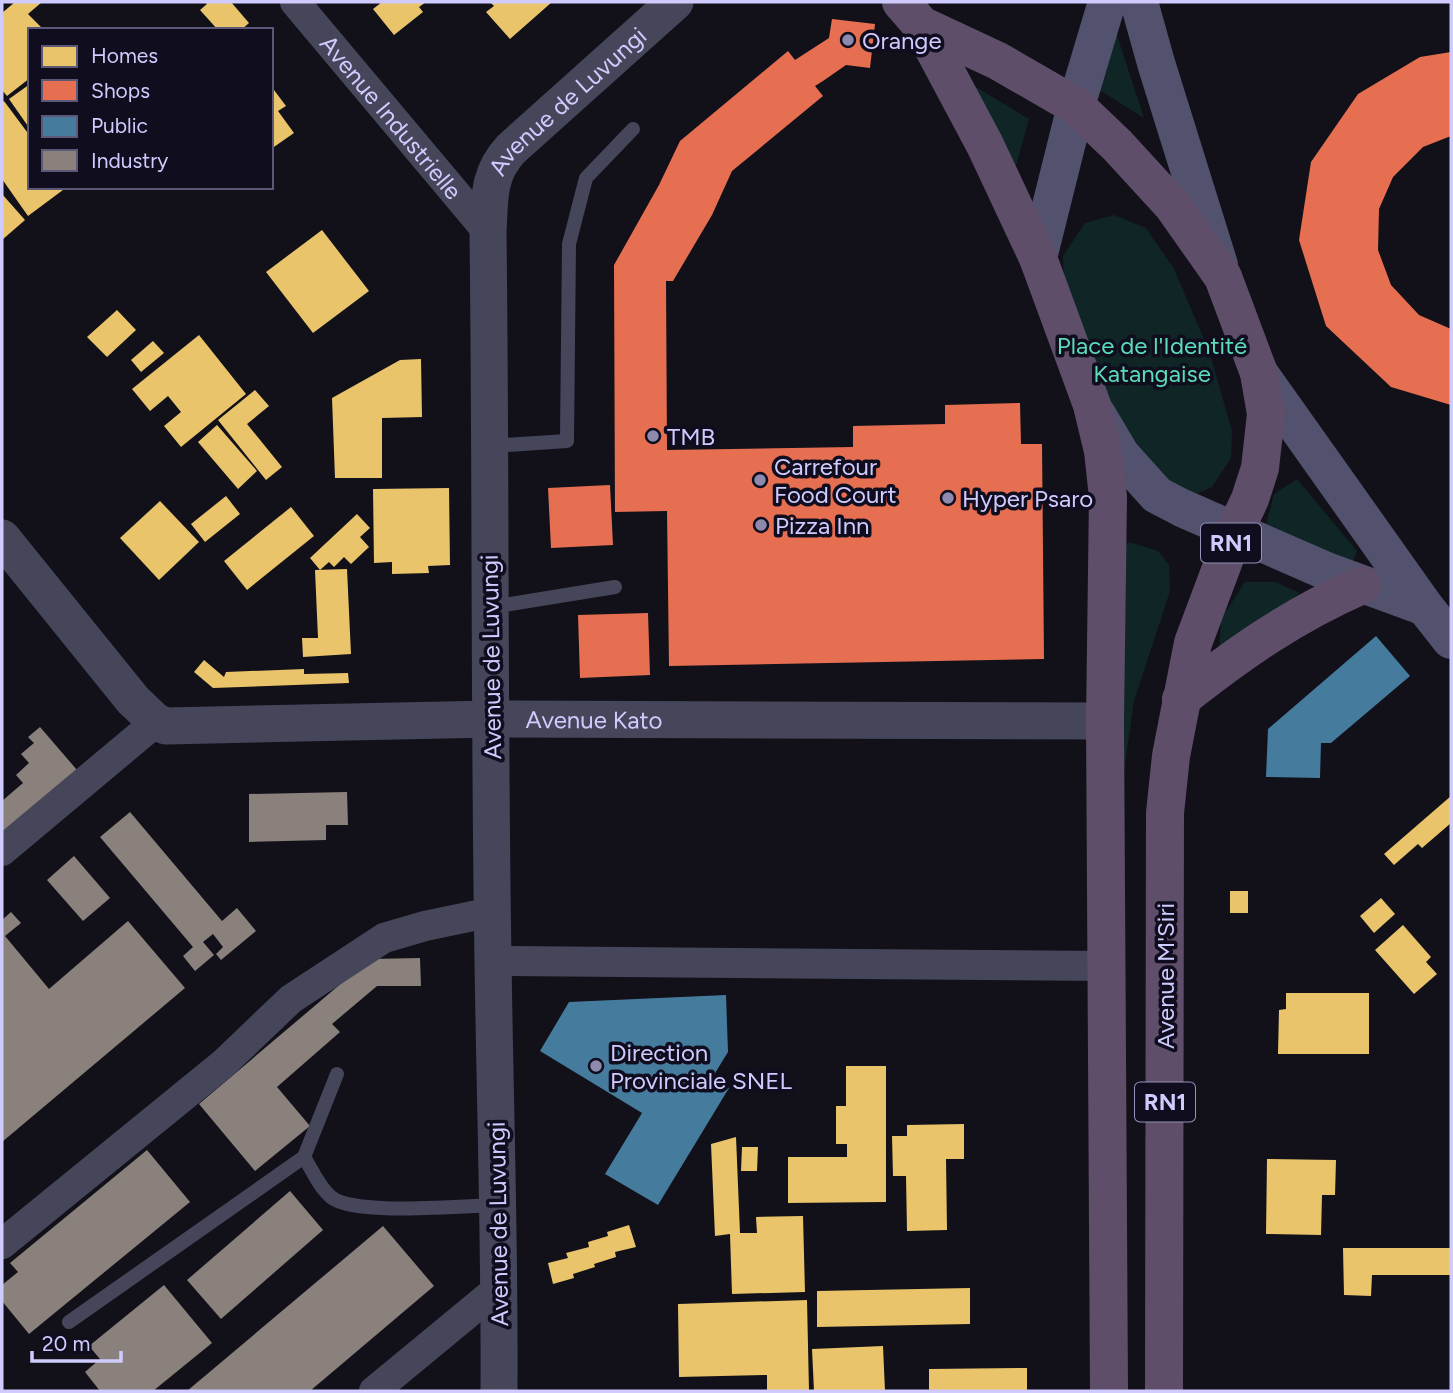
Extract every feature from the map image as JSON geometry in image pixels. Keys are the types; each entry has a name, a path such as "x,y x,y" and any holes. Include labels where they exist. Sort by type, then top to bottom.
{"highway":[{"name":"RN1","path":"911,14 1076,106 1149,178 1223,277 1259,373 1266,414 1265,442 1250,499 1194,643 1181,699"},
{"name":"RN1","path":"911,14 985,145 1038,258 1092,405 1103,451 1108,497 1105,721 1109,1391"},
{"path":"1181,699 1248,648 1327,600 1362,585"},
{"name":"Avenue M'Siri","path":"1164,1391 1165,813 1181,699"}],"main road":[{"path":"1038,258 1076,106 1107,2"},
{"path":"1139,2 1159,75 1223,277"},
{"path":"1259,373 1451,640"},
{"path":"1092,405 1121,455 1157,495 1362,585 1425,607"}],"street":[{"name":"Avenue Industrielle","path":"295,2 488,232"},
{"name":"Avenue de Luvungi","path":"499,1391 500,1287 489,607 491,446 488,232 491,191 493,176 500,162 675,2"},
{"path":"2,538 133,700 156,722 2,851"},
{"name":"Avenue Kato","path":"156,722 166,726 185,727 492,719 1105,721"},
{"path":"2,1244 223,1064 291,999 384,938 492,912"},
{"path":"493,961 1107,966"},
{"path":"374,1391 500,1287"}],"lane":[{"path":"491,446 568,441 569,244 586,178 633,129"},
{"path":"489,607 615,587"},
{"path":"69,1321 304,1157 337,1074"},
{"path":"304,1157 333,1199 358,1206 498,1205"}],"green space":[{"path":"1111,17 1144,118 1093,86"},
{"path":"961,78 1029,119 1014,173"},
{"name":"Place de l'Identité Katangaise","path":"1114,215 1146,228 1174,269 1209,351 1232,431 1231,458 1212,487 1196,494 1135,465 1064,292 1063,256 1085,223"},
{"path":"1297,479 1357,551 1352,564 1266,524 1274,494"},
{"path":"1129,542 1158,551 1169,565 1170,591 1134,701 1121,793 1119,551"},
{"path":"1245,582 1275,582 1300,593 1219,651 1221,619"}],"building: Homes":[{"path":"15,2 42,2 28,14 42,28 28,28 28,80 7,96 2,90 2,13"},
{"path":"205,2 231,2 249,23 243,28 216,28 200,10 207,4"},
{"path":"382,2 426,2 419,7 423,12 394,35 373,9"},
{"path":"490,2 552,2 510,39 486,12 494,6"},
{"path":"28,85 28,126 9,99"},
{"path":"273,89 286,106 278,111 294,133 273,148"},
{"path":"4,101 28,133 28,189 64,189 28,216 2,179"},
{"path":"2,194 25,220 2,240"},
{"path":"322,230 369,291 313,333 266,272"},
{"path":"117,310 136,330 107,357 87,337"},
{"path":"199,335 246,394 181,447 164,426 181,412 168,396 150,411 132,389"},
{"path":"153,341 164,353 141,372 131,360"},
{"path":"421,359 422,417 382,418 382,478 335,478 332,398 400,360"},
{"path":"255,390 269,406 247,424 282,467 266,480 218,420"},
{"path":"217,425 257,471 238,489 198,442"},
{"path":"449,488 450,565 428,566 429,573 392,574 392,562 374,563 373,489"},
{"path":"226,496 240,514 205,542 191,524"},
{"path":"160,501 199,542 159,580 120,538"},
{"path":"291,507 314,536 247,590 224,561"},
{"path":"357,514 370,528 360,537 369,547 351,564 344,557 334,567 329,562 320,570 310,558"},
{"path":"347,569 351,654 303,657 302,638 318,638 315,570"},
{"path":"204,660 224,677 226,672 304,669 304,674 348,673 349,683 213,688 194,672"},
{"path":"1451,796 1451,823 1422,848 1418,844 1394,865 1384,854"},
{"path":"1230,891 1248,891 1248,913 1230,913"},
{"path":"1381,898 1395,914 1374,933 1360,916"},
{"path":"1403,925 1431,957 1426,962 1437,974 1414,994 1375,950"},
{"path":"1286,993 1369,993 1369,1054 1278,1054 1279,1010 1286,1009"},
{"path":"846,1066 886,1066 886,1202 788,1203 788,1157 847,1157 847,1144 836,1144 836,1106 846,1106"},
{"path":"964,1124 964,1159 946,1159 947,1230 907,1231 906,1176 893,1176 892,1136 907,1136 907,1125"},
{"path":"736,1137 740,1233 757,1233 756,1217 803,1216 805,1292 732,1294 730,1234 715,1236 711,1144"},
{"path":"742,1147 758,1147 757,1171 741,1171"},
{"path":"1267,1159 1336,1160 1335,1195 1322,1195 1321,1235 1266,1234"},
{"path":"629,1225 636,1247 615,1252 616,1257 573,1274 574,1278 553,1284 548,1263 568,1258 566,1253 589,1247 588,1242 608,1236 607,1232"},
{"path":"1343,1248 1451,1248 1451,1275 1372,1275 1371,1296 1344,1295"},
{"path":"970,1288 970,1324 817,1327 817,1291"},
{"path":"807,1300 809,1391 767,1391 767,1375 679,1377 678,1304"},
{"path":"883,1346 885,1391 814,1391 812,1349"},
{"path":"1027,1368 1027,1391 929,1391 929,1369"}],"building: Shops":[{"path":"832,19 875,24 870,68 846,65 815,86 823,96 732,171 712,215 673,281 666,281 667,450 853,447 853,426 945,424 945,405 1020,403 1021,444 1042,444 1044,659 669,666 667,511 615,512 614,265 659,185 680,141 788,51 795,60 829,38"},
{"path":"1451,52 1451,136 1423,147 1393,177 1379,209 1378,250 1391,285 1419,315 1451,329 1451,405 1391,387 1326,326 1299,240 1311,162 1358,94 1420,57"},
{"path":"610,485 613,545 551,548 548,488"},
{"path":"648,613 650,675 580,678 578,615"}],"building: Public":[{"path":"1376,636 1410,676 1331,743 1321,743 1320,778 1266,777 1268,729"},
{"path":"726,995 728,1052 712,1078 729,1088 658,1205 605,1174 642,1113 540,1051 569,1002"}],"building: Industry":[{"path":"40,727 77,770 2,834 2,801 23,783 16,775 29,763 21,754 34,743 28,737"},
{"path":"347,792 348,825 326,825 326,840 249,842 249,794"},
{"path":"130,812 222,921 237,908 256,931 221,960 216,954 223,947 213,934 203,942 214,955 195,971 183,956 193,947 100,837"},
{"path":"74,856 110,898 83,921 47,880"},
{"path":"11,912 21,923 5,936 49,989 128,921 185,988 2,1142 2,920"},
{"path":"420,958 421,986 377,986 332,1024 340,1032 277,1087 310,1126 255,1171 199,1104 370,959"},
{"path":"147,1150 190,1202 29,1334 2,1301 2,1285 18,1272 10,1263"},
{"path":"290,1191 323,1230 221,1319 187,1280"},
{"path":"383,1226 434,1286 310,1391 187,1391"},
{"path":"164,1285 212,1343 153,1391 100,1391 85,1372 100,1359 89,1346"}],"place":[{"name":"Orange","path":"848,40"},
{"name":"TMB","path":"653,436"},
{"name":"Carrefour Food Court","path":"760,480"},
{"name":"Hyper Psaro","path":"948,498"},
{"name":"Pizza Inn","path":"761,525"},
{"name":"Direction Provinciale SNEL","path":"596,1066"}]}
